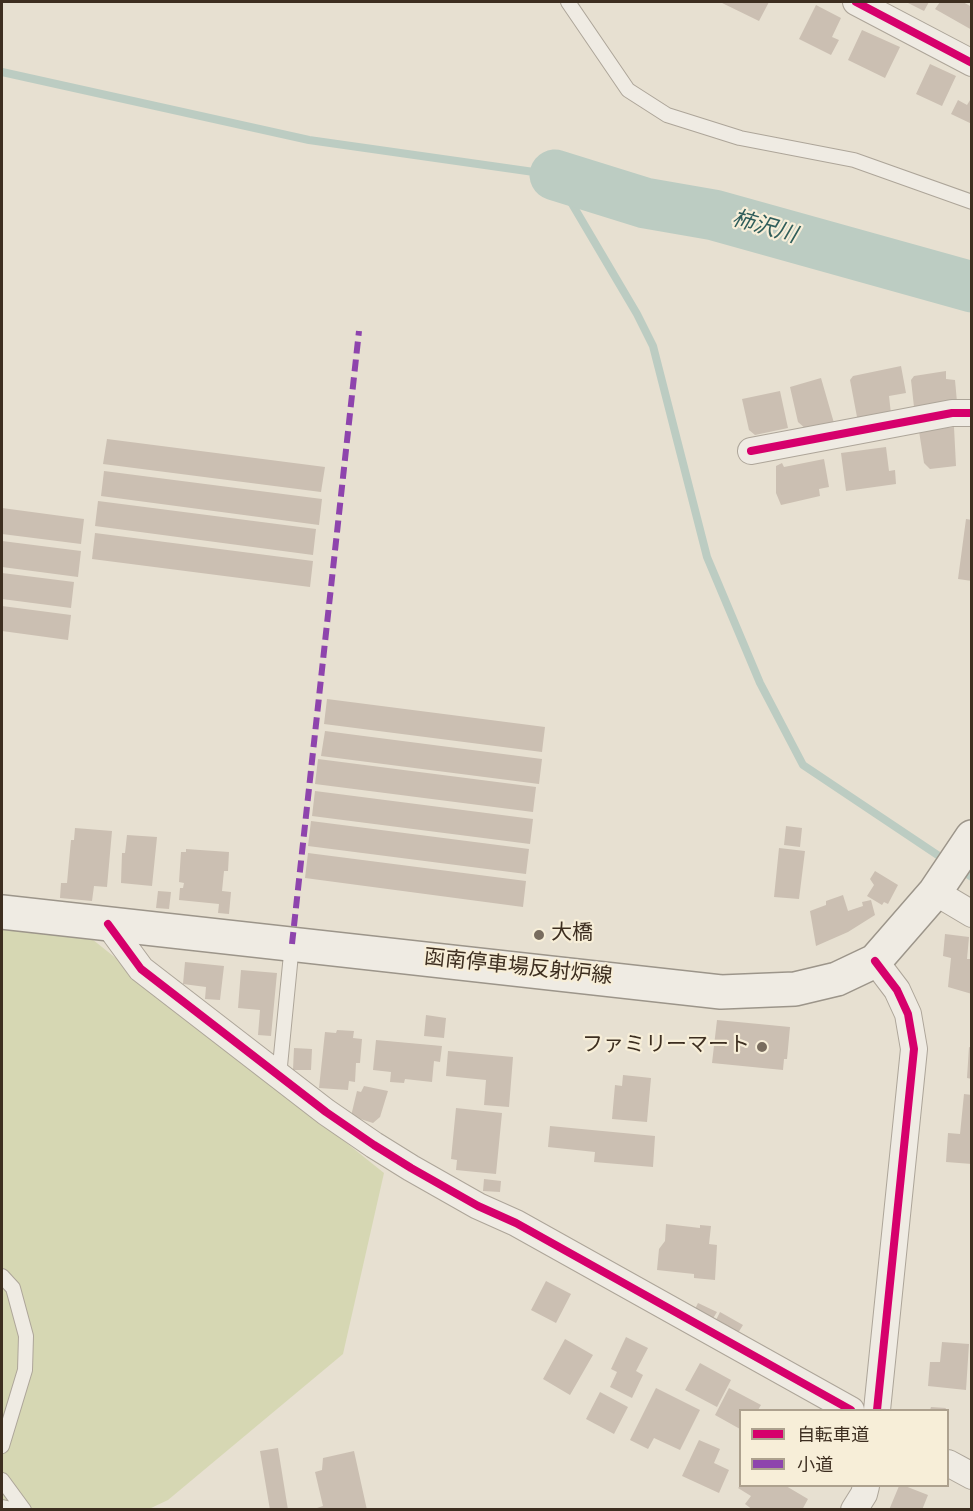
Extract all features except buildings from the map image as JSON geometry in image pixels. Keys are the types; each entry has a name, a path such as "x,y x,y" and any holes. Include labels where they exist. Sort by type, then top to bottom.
{"main road":[{"name":"函南停車場反射炉線","path":"2,912 721,992 795,989 837,979 875,961 942,882 972,837"}],"street":[{"path":"856,2 972,63"},
{"path":"751,451 952,413 972,412"},
{"path":"942,882 972,914"},
{"path":"108,924 141,969 354,1132 478,1206 516,1223 848,1409"},
{"path":"875,961 897,990 908,1014 914,1049 877,1409"},
{"path":"949,1464 972,1476"},
{"path":"854,1509 864,1494 866,1487"}],"lane":[{"path":"568,2 628,90 667,115 740,138 854,160 972,202"},
{"path":"279,1076 292,944"},
{"path":"2,1276 13,1288 26,1336 25,1370 2,1446"},
{"path":"2,1480 24,1509"},
{"path":"2,1507 17,1509"}],"green space":[{"path":"2,919 67,919 384,1173 343,1354 168,1500 149,1509 2,1510"}],"waterway":[{"path":"2,72 309,140 555,175 637,314 653,346 707,557 760,683 803,765 948,862"},
{"name":"柿沢川","path":"555,175 645,203 714,215 972,287"},
{"path":"959,869 972,877"}],"marked path":[{"path":"292,944 359,331"}],"cycle path":[{"path":"856,2 972,63"},
{"path":"751,451 952,413 972,413"},
{"path":"108,924 141,969 326,1112 374,1145 478,1206 516,1223 849,1409"},
{"path":"875,961 897,990 908,1014 914,1049 877,1409"}],"place":[{"name":"大橋","path":"539,935"},
{"name":"ファミリーマート","path":"762,1047"}]}
